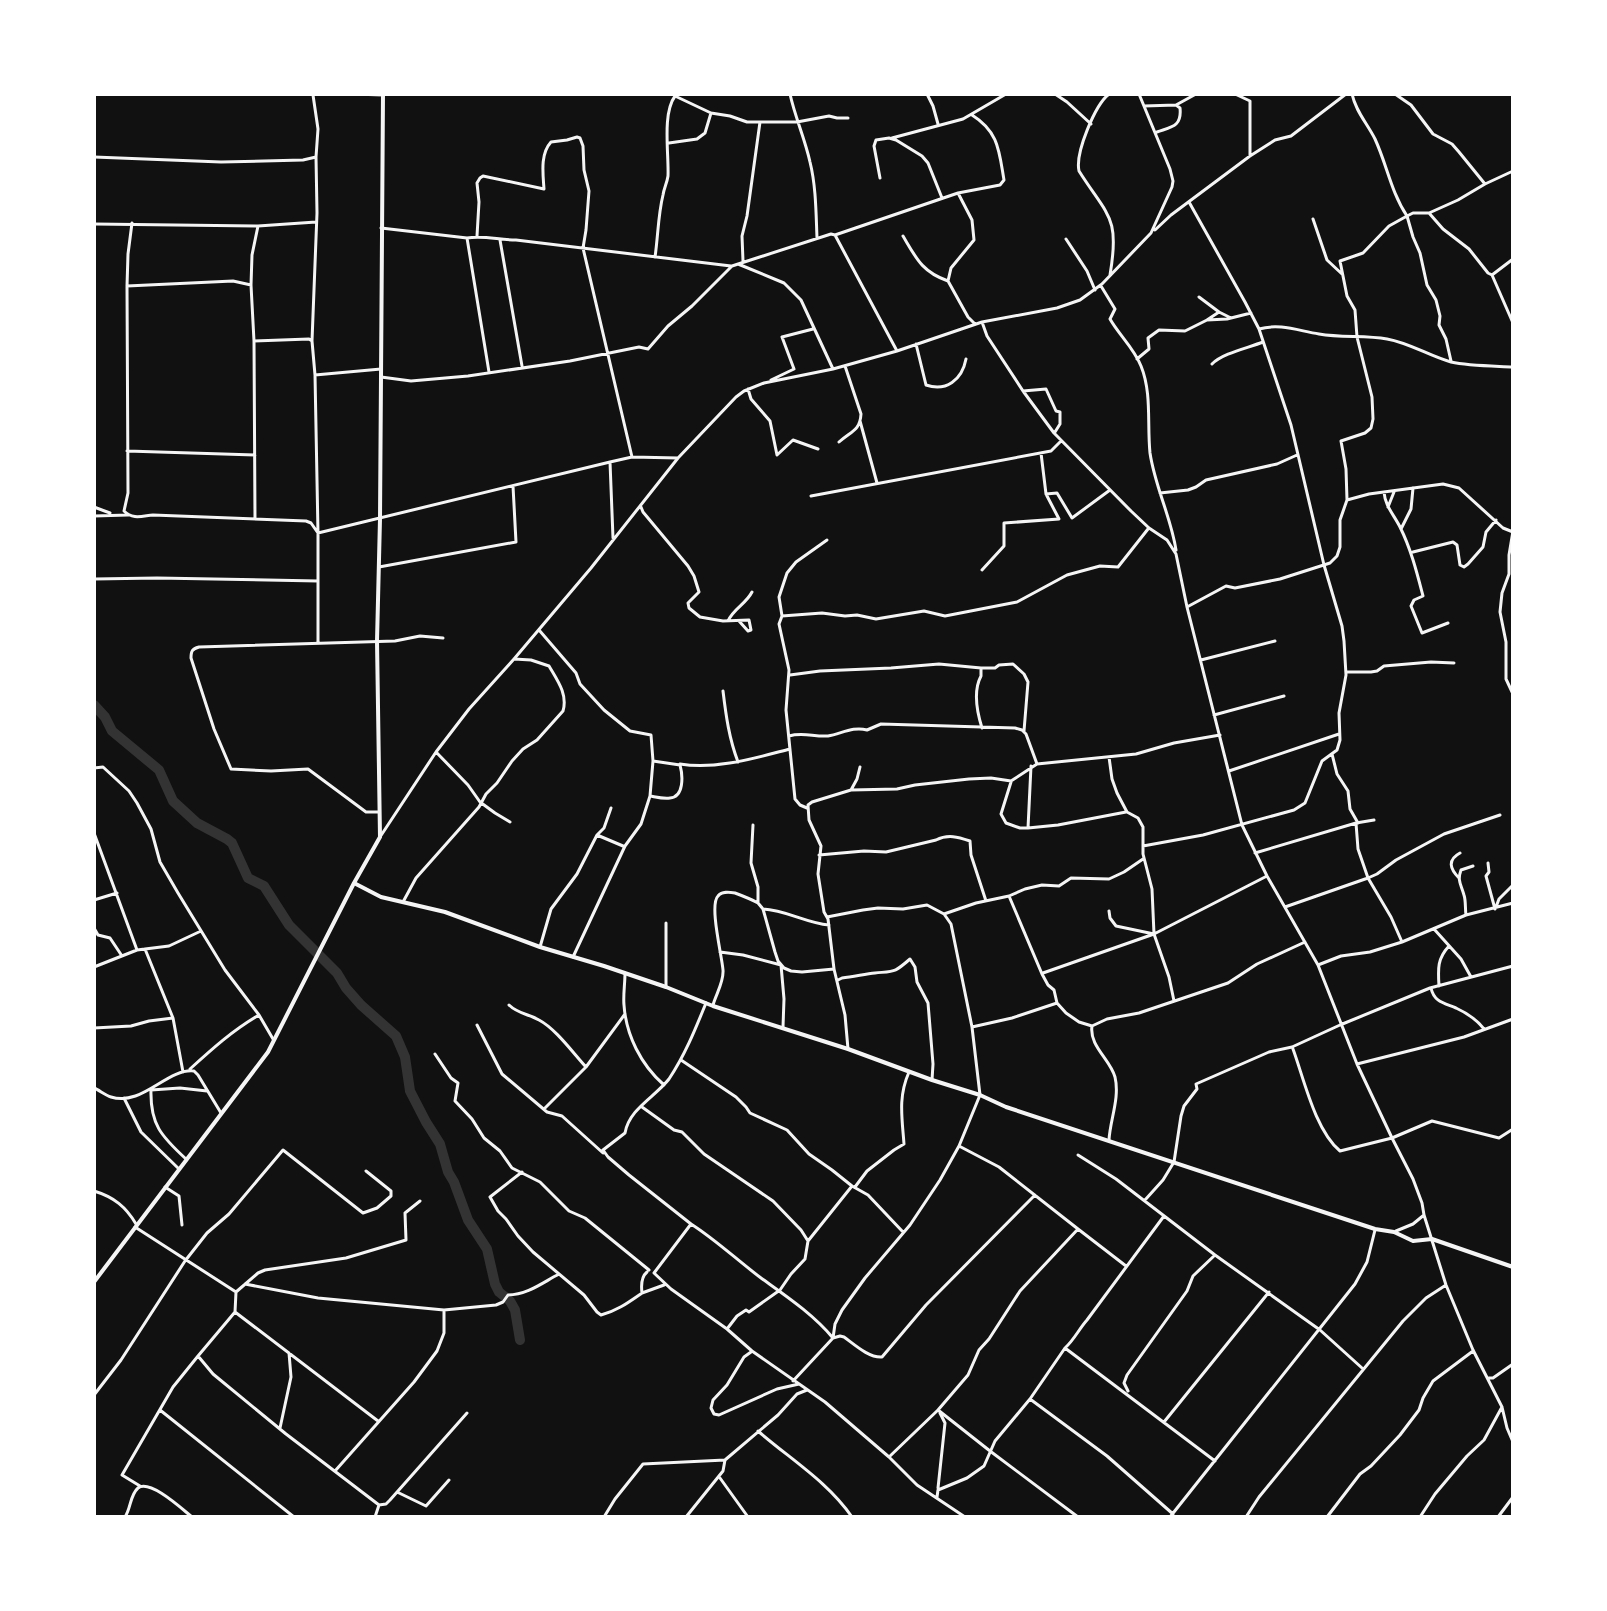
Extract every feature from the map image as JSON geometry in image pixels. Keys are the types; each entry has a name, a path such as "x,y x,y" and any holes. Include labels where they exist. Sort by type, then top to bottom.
{"street":[{"path":"275,94 328,94"},
{"path":"354,94 383,94 377,641 380,837"},
{"path":"790,94 810,162 817,238"},
{"path":"927,94 938,126"},
{"path":"880,178 874,146 876,140 953,123 1006,94"},
{"path":"1055,94 1091,124"},
{"path":"1109,94 1102,99 1077,162 1079,171 1110,218 1115,244 1110,275"},
{"path":"1139,94 1173,181 1151,233"},
{"path":"1144,106 1176,105 1196,94"},
{"path":"1235,94 1250,101 1250,156"},
{"path":"764,383 845,366 982,322 1065,305 1101,286 1151,233 1250,156 1275,140 1291,136 1346,94"},
{"path":"1352,94 1354,105 1374,137 1399,204 1407,216 1427,285 1436,300 1439,325 1451,361"},
{"path":"1395,94 1411,105 1433,134 1452,144 1485,184"},
{"path":"313,95 318,129 312,341 318,644"},
{"path":"655,257 667,181 667,128 675,96 711,113 747,122 797,122 829,116 848,118"},
{"path":"1155,133 1176,125 1180,119 1180,108 1176,105"},
{"path":"669,143 697,139 705,133 711,113"},
{"path":"381,377 411,381 489,373 639,347 648,349 732,266 958,193 1000,185 1004,180 1001,159 991,129 972,115"},
{"path":"740,263 760,122"},
{"path":"477,236 477,183 480,178 483,176 544,189 546,148 551,142 577,137 582,142 589,191 583,248 632,457"},
{"path":"889,138 922,156 928,163 942,198"},
{"path":"94,157 221,162 316,157"},
{"path":"1187,607 1226,586 1235,588 1262,584 1330,563 1337,556 1340,520 1347,500 1341,441 1365,433 1371,428 1373,419 1372,397 1357,337 1355,310 1347,296 1340,261 1363,253 1389,226 1407,216 1429,213 1513,171"},
{"path":"948,281 951,268 974,240 972,220 958,193"},
{"path":"1143,846 1242,825 1294,810 1305,803 1322,761 1337,750 1346,672 1342,626 1324,565 1291,425 1259,329 1189,202"},
{"path":"1429,213 1492,275 1513,323"},
{"path":"1313,219 1327,260 1342,274"},
{"path":"94,224 258,226 316,222"},
{"path":"128,515 124,511 128,493 127,286 132,223"},
{"path":"255,519 251,285 252,255 258,226"},
{"path":"381,228 516,240 732,266"},
{"path":"835,235 897,351"},
{"path":"903,236 919,263 932,275 948,281 975,324"},
{"path":"467,238 489,373"},
{"path":"1066,239 1087,271 1095,290"},
{"path":"500,240 523,368"},
{"path":"1492,275 1513,259"},
{"path":"740,263 784,283 801,300 833,369"},
{"path":"127,286 233,281 251,285"},
{"path":"1101,286 1115,309 1110,319 1137,359 1145,383 1150,452 1174,538 1187,607 1242,825 1318,965 1357,1064 1413,1179 1446,1285 1473,1350 1502,1407 1513,1442"},
{"path":"1199,297 1231,318"},
{"path":"1137,359 1149,349 1148,338 1159,330 1185,331 1219,312"},
{"path":"1207,320 1251,313"},
{"path":"982,322 987,336 1054,433 1149,528 1167,540 1176,554"},
{"path":"1259,329 1284,327 1317,334 1390,339 1451,361 1513,367"},
{"path":"94,1282 268,1052 354,883 436,752 641,507 678,458 723,409 748,389 794,369 782,337 814,329"},
{"path":"254,341 312,341"},
{"path":"1212,364 1216,359 1263,342"},
{"path":"916,344 929,387 943,388 955,381 964,369 966,359"},
{"path":"839,442 859,427 861,414 845,366"},
{"path":"315,375 381,369"},
{"path":"748,389 751,399 770,421 777,455 793,440 818,449"},
{"path":"1023,391 1046,389 1056,411 1060,412 1060,424 1054,433"},
{"path":"860,421 877,484"},
{"path":"811,496 1051,451 1061,441"},
{"path":"127,451 255,455"},
{"path":"982,570 1004,546 1004,523 1059,519 1046,494 1041,453"},
{"path":"1160,493 1188,490 1206,480 1277,464 1298,454"},
{"path":"318,533 632,457 678,458"},
{"path":"610,462 613,540"},
{"path":"1347,500 1443,484 1459,488 1503,528 1513,531 1509,555 1511,574 1502,593 1500,612 1506,642 1506,679 1513,694"},
{"path":"379,567 516,542 513,486"},
{"path":"1401,529 1411,509 1413,488"},
{"path":"1046,494 1057,493 1072,518 1110,490"},
{"path":"1388,507 1395,491"},
{"path":"1384,492 1385,501 1411,552 1423,596 1414,600 1411,606 1422,633 1448,623"},
{"path":"94,507 114,514"},
{"path":"641,507 694,576 699,592 688,603 689,608 700,617 739,621"},
{"path":"94,516 114,514 306,521 318,533"},
{"path":"1411,552 1453,542 1457,545 1460,565 1464,567 1483,547 1486,532 1496,520"},
{"path":"782,616 822,613 876,619 924,611 945,616 1017,602 1067,575 1100,566 1118,567 1149,528"},
{"path":"807,808 795,799 786,710 788,660 779,624 782,616 779,597 787,573 796,562 827,540"},
{"path":"94,579 318,581"},
{"path":"728,621 752,592"},
{"path":"538,630 604,710 630,731 651,735 653,761 650,796 641,824 625,846 573,957"},
{"path":"379,812 366,812 308,769 231,769 214,729 191,652 199,647 395,641 420,636 443,638"},
{"path":"1201,660 1275,641"},
{"path":"403,903 416,878 479,807 512,761 537,740 563,711 564,694 549,666 514,659"},
{"path":"1346,672 1371,672 1384,666 1431,662 1454,663"},
{"path":"788,675 939,664 981,668 1013,664 1028,682 1024,732 1034,765 1028,828"},
{"path":"981,668 977,695 982,728"},
{"path":"723,691 725,715 738,762"},
{"path":"1214,715 1284,696"},
{"path":"789,736 799,733 827,736 861,728 867,730 880,724 1015,728 1024,732"},
{"path":"1229,771 1341,733"},
{"path":"848,1049 845,1015 818,874 819,841 807,808 812,802 851,790 897,789 969,779 1011,781 1034,765 1136,754 1220,735"},
{"path":"653,761 691,766 738,762 790,749"},
{"path":"436,752 480,802 510,822"},
{"path":"1332,754 1337,774 1348,791 1350,809 1357,823 1358,849 1368,878 1402,942"},
{"path":"1109,756 1112,779 1127,812 1143,827 1144,858 1152,889 1154,934 1174,1001"},
{"path":"650,796 671,799 679,794 682,768 678,764"},
{"path":"94,768 103,767 129,791 151,829 160,862 225,970 273,1039"},
{"path":"851,790 860,767"},
{"path":"1011,781 1001,814 1006,823 1020,828 1058,825 1127,812"},
{"path":"540,947 551,909 577,874 597,835 604,828 611,808"},
{"path":"1285,907 1368,878 1444,834 1500,815"},
{"path":"1255,853 1374,820"},
{"path":"753,825 751,863 758,887 758,903"},
{"path":"94,833 137,950"},
{"path":"597,835 625,846"},
{"path":"819,855 886,852 944,836 970,841 971,855 986,901"},
{"path":"1460,853 1451,863 1451,869 1459,878 1466,915"},
{"path":"944,914 1025,889 1042,885 1059,886 1071,878 1109,879 1144,858"},
{"path":"1488,863 1486,876 1495,909"},
{"path":"1459,878 1461,870 1473,866"},
{"path":"1042,974 1154,934 1267,876"},
{"path":"354,883 375,896 445,912 713,1006 848,1049 1006,1107 1375,1229 1394,1232 1413,1241 1432,1239 1513,1267"},
{"path":"1495,909 1499,899 1513,885"},
{"path":"713,1006 723,973 715,903 720,894 730,892 750,898 763,909 781,965 785,1007 783,1027"},
{"path":"94,900 117,893"},
{"path":"1009,896 1042,974 1054,990 1057,1003 1079,1022 1092,1026 1228,983 1257,964 1305,942"},
{"path":"1318,965 1341,956 1364,954 1402,942 1466,915 1513,903"},
{"path":"827,917 878,908 903,909 927,905 944,914 951,924 972,1027 980,1095 959,1146 940,1180 910,1225 842,1310 833,1338"},
{"path":"763,909 829,925"},
{"path":"1109,911 1116,926 1154,934"},
{"path":"666,923 666,987"},
{"path":"94,928 98,935 110,938 122,956"},
{"path":"1434,929 1465,964 1471,977"},
{"path":"94,967 137,950 169,946 201,931"},
{"path":"1439,986 1438,963 1449,946"},
{"path":"145,949 173,1018 183,1072"},
{"path":"720,952 781,965 791,971 834,969"},
{"path":"837,981 845,977 893,972 910,959 928,1003 932,1080"},
{"path":"1145,1200 1174,1162 1181,1116 1197,1089 1196,1084 1431,988 1513,966"},
{"path":"625,973 624,1005 630,1037 648,1068 664,1085"},
{"path":"1431,988 1440,1002 1466,1013 1484,1029"},
{"path":"603,1153 625,1133 627,1125 664,1085 681,1060 706,1003"},
{"path":"972,1027 1057,1003"},
{"path":"509,1005 515,1011 548,1026 586,1067"},
{"path":"544,1109 586,1067 625,1014"},
{"path":"151,1090 189,1070 221,1041 259,1015"},
{"path":"94,1028 131,1026 173,1018"},
{"path":"1357,1064 1464,1037 1513,1019"},
{"path":"477,1025 502,1074 544,1109 562,1116 629,1175 780,1290 833,1338"},
{"path":"1092,1026 1091,1037 1115,1079 1115,1114 1109,1140"},
{"path":"1292,1047 1318,1118 1337,1150 1392,1138 1432,1121 1499,1138 1513,1129"},
{"path":"435,1054 458,1083 455,1101 512,1168 540,1182 569,1211 585,1218 752,1351 825,1402 917,1485 965,1517"},
{"path":"681,1060 736,1097 750,1113 787,1130 809,1154 868,1195 903,1232"},
{"path":"189,1070 198,1075 221,1113"},
{"path":"727,1329 737,1316 746,1310 749,1312 780,1290 805,1259 808,1241 853,1186 877,1162 904,1144 900,1100 909,1072"},
{"path":"94,1088 110,1097 124,1098 151,1090 180,1088 207,1091"},
{"path":"151,1090 150,1108 158,1130 186,1159"},
{"path":"124,1098 141,1132 179,1169"},
{"path":"642,1107 674,1130 682,1132 704,1154 773,1201 808,1241"},
{"path":"959,1146 999,1167 1126,1266"},
{"path":"94,1395 121,1360 185,1261 283,1150 363,1213 377,1208 391,1196 391,1191 366,1171"},
{"path":"1078,1155 1116,1179 1320,1330 1362,1368"},
{"path":"522,1172 490,1197 518,1236 584,1295 597,1312 601,1315 619,1309 642,1293 665,1284"},
{"path":"165,1187 179,1196 182,1225"},
{"path":"94,1191 114,1198 128,1209 136,1226 236,1292"},
{"path":"793,1381 833,1338 840,1336 871,1355 882,1357 926,1305 1035,1195"},
{"path":"192,1517 163,1494 140,1486 122,1475 173,1387 235,1312 236,1292 265,1270 346,1258 406,1240 405,1213 420,1201"},
{"path":"1394,1232 1413,1224 1424,1215"},
{"path":"938,1490 967,1478 984,1466 995,1441 1030,1399 1164,1216"},
{"path":"654,1273 691,1224"},
{"path":"889,1457 938,1410 968,1375 979,1350 1020,1291 1078,1229"},
{"path":"1030,1399 1107,1456 1171,1515 1320,1330 1364,1270 1375,1229"},
{"path":"1130,1395 1124,1383 1127,1375 1187,1291 1193,1276 1215,1255"},
{"path":"94,1267 103,1271"},
{"path":"642,1293 644,1275 649,1270"},
{"path":"245,1284 318,1298 444,1310 488,1307 503,1302 508,1295 519,1295 559,1274"},
{"path":"1246,1517 1362,1368 1426,1298 1446,1285"},
{"path":"1164,1422 1269,1292"},
{"path":"335,1471 414,1382 437,1351 444,1333 444,1310"},
{"path":"235,1312 378,1421"},
{"path":"1065,1348 1215,1461"},
{"path":"1327,1517 1360,1474 1400,1435 1419,1410 1433,1381 1473,1350"},
{"path":"752,1351 744,1357 727,1385 713,1400 711,1408 714,1414 719,1415 777,1389 799,1384"},
{"path":"279,1429 291,1377 289,1353"},
{"path":"198,1356 213,1374 279,1429 379,1505 386,1504 467,1413"},
{"path":"1487,1377 1493,1378 1513,1364"},
{"path":"686,1517 719,1477 725,1460 778,1415 797,1394 807,1390"},
{"path":"1420,1517 1435,1494 1484,1440 1502,1407"},
{"path":"160,1410 294,1517"},
{"path":"938,1410 1078,1517"},
{"path":"937,1497 945,1423 938,1410"},
{"path":"758,1431 824,1484 852,1517"},
{"path":"604,1517 643,1464 725,1460"},
{"path":"719,1477 748,1517"},
{"path":"397,1492 426,1506 449,1480"},
{"path":"125,1517 132,1497 140,1486"},
{"path":"1498,1517 1513,1497"},
{"path":"375,1517 379,1505"}],"waterway":[{"path":"94,705 112,731 159,770 173,801 197,823 232,843 248,878 264,886 289,925 337,973 361,1005 396,1036 405,1057 410,1091 440,1144 468,1220 487,1249 495,1284 515,1310 520,1340"}]}
